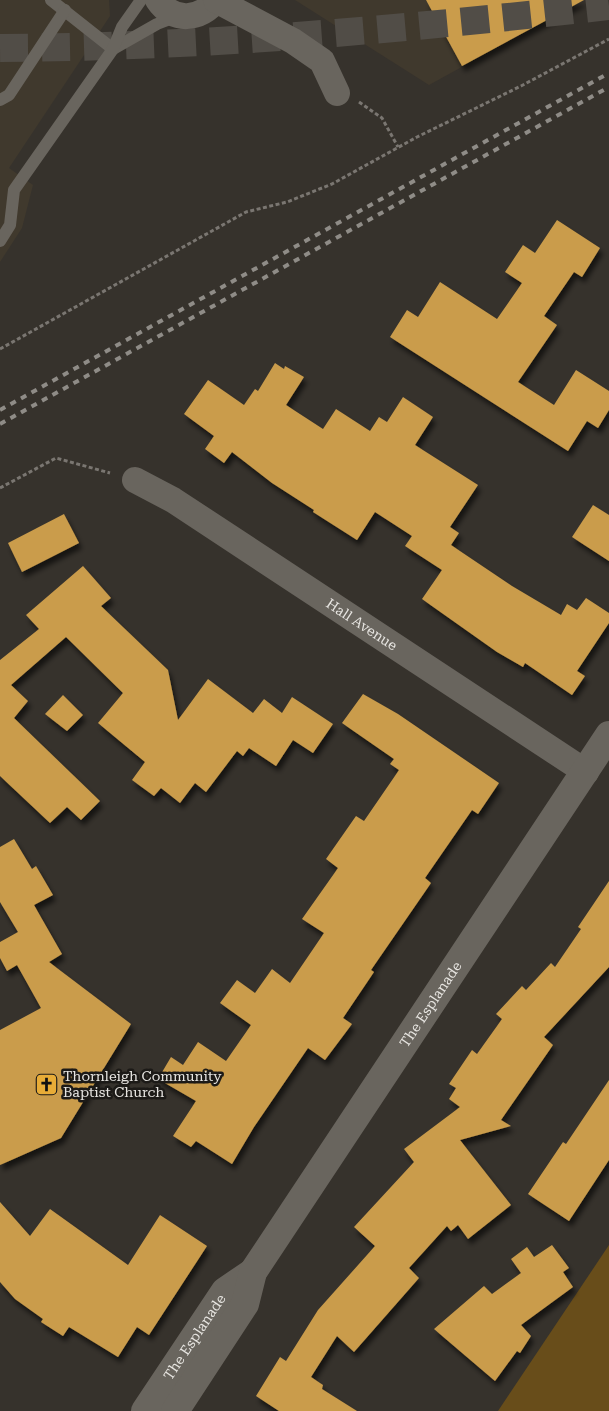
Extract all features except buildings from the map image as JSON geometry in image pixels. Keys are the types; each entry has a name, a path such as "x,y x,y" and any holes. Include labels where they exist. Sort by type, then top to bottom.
{"main road":[{"name":"The Esplanade","path":"175,1411 245,1304 253,1272 607,741"},
{"name":"The Esplanade","path":"144,1411 225,1291 253,1272"}],"street":[{"path":"158,0 169,12 179,16 200,14 210,8 216,0 293,41 322,61 338,93"},
{"name":"Hall Avenue","path":"135,480 182,506 586,772"}],"lane":[{"path":"52,0 113,49"},
{"path":"0,241 10,225 14,190 113,49 122,27 141,0"},
{"path":"0,100 9,95 65,10"},
{"path":"113,49 157,24 179,16"}],"path":[{"path":"0,349 246,212 287,202 332,184 398,147 609,39"},
{"path":"338,93 363,103 382,118 398,147"},
{"path":"0,488 56,458 135,480"}],"shaded area":[{"path":"0,0 109,0 110,16 9,168 33,185 22,228 0,262"},
{"path":"295,0 584,0 429,85"},
{"path":"609,1245 609,1411 498,1411"}],"tunnel":[{"path":"0,48 153,44 305,35 609,6"}],"railway":[{"path":"0,410 609,73"},
{"path":"0,424 609,87"}],"place":[{"name":"Thornleigh Community Baptist Church","path":"47,1084"}]}
